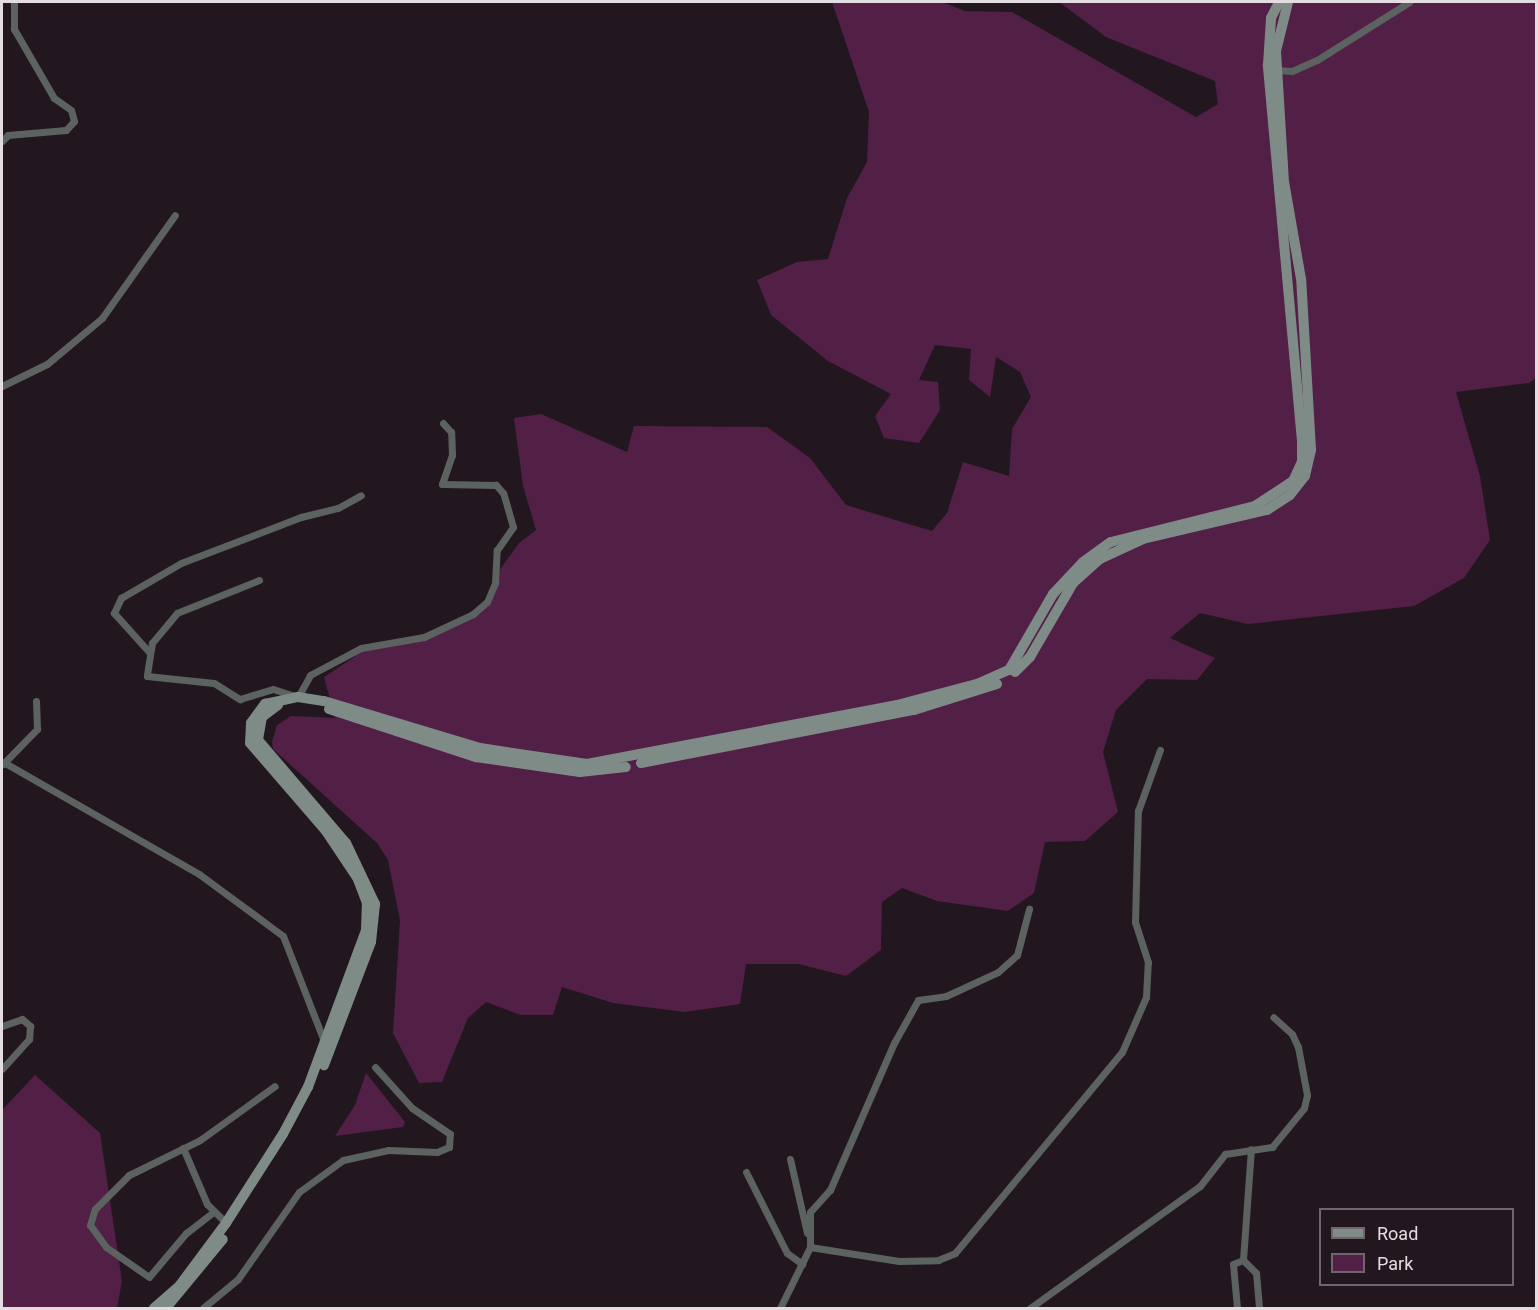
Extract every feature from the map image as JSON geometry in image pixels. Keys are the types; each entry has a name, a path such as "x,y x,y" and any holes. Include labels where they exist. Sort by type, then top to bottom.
{"main road":[{"path":"154,1308 180,1285 226,1223 283,1134 325,1044 363,942 367,903 358,879 326,831 250,742 251,723 259,709 277,699 298,697 351,706 480,748 587,764 897,705 977,684 1009,670 1053,594 1083,562 1111,542 1255,506 1280,494 1298,472 1302,441 1292,291 1273,155 1269,41 1279,2"},
{"path":"166,1308 243,1212 292,1132 331,1050 374,928 372,891 351,851 258,740 258,725 268,711 310,705 476,757 595,772 914,710 1009,677 1030,657 1072,583 1100,559 1143,538 1267,510 1290,495 1305,476 1311,450 1301,279 1284,182 1277,70 1277,34 1288,2"}],"street":[{"path":"2,141 8,135 66,130 74,121 72,110 54,98 14,29 14,2"},
{"path":"1277,70 1292,71 1317,60 1409,2"},
{"path":"2,386 47,364 102,318 175,215"},
{"path":"259,580 177,613 159,632 150,653 147,676 214,683 240,699 273,689 298,697 310,675 361,648 424,637 453,626 487,602 495,583 497,550 513,527 503,493 496,485 442,484 452,455 451,432 443,423"},
{"path":"150,653 114,613 121,598 181,563 301,517 338,508 361,495"},
{"path":"36,701 37,729 3,764 199,874 283,936 325,1044"},
{"path":"810,1247 899,1261 938,1260 955,1253 1122,1052 1146,997 1148,962 1135,922 1138,811 1160,750"},
{"path":"780,1308 810,1247 810,1212 830,1190 894,1043 918,1000 945,996 998,972 1017,955 1029,909"},
{"path":"1030,1308 1200,1186 1225,1154 1272,1147 1304,1108 1307,1095 1298,1047 1292,1034 1273,1017"},
{"path":"2,1026 22,1019 30,1026 29,1039 2,1069"},
{"path":"203,1308 238,1279 299,1192 343,1160 388,1150 437,1152 449,1147 450,1134 412,1108 375,1067"},
{"path":"212,1213 186,1233 149,1277 106,1247 90,1225 95,1209 129,1174 183,1148 275,1086"},
{"path":"183,1148 212,1213 226,1223"},
{"path":"1251,1149 1243,1260 1256,1273 1259,1308"},
{"path":"790,1159 810,1247"},
{"path":"747,1172 787,1253 802,1264"},
{"path":"1237,1308 1233,1264 1243,1260"}],"green space":[{"path":"832,2 942,2 965,11 1012,12 1196,117 1218,104 1215,81 1106,37 1059,2 1536,2 1536,378 1529,383 1456,392 1480,476 1490,540 1464,578 1414,606 1248,624 1200,613 1170,638 1215,658 1197,680 1147,679 1116,710 1103,752 1118,812 1085,841 1045,842 1034,893 1008,911 937,901 902,888 882,902 881,950 846,976 799,964 746,964 740,1004 685,1012 613,1003 562,987 553,1015 521,1015 486,1002 468,1018 442,1082 419,1083 393,1033 400,920 388,860 377,843 273,749 272,742 277,725 291,716 335,718 324,677 362,652 431,638 485,608 501,568 519,543 536,530 523,486 514,418 541,414 627,452 634,426 767,427 810,458 846,505 932,531 947,513 963,462 1009,476 1012,429 1031,397 1020,372 996,357 990,397 969,380 971,349 935,345 919,380 938,382 940,410 919,443 884,438 875,416 891,394 828,361 771,315 757,280 797,262 828,259 847,198 867,162 869,112"},
{"path":"366,1073 405,1122 403,1127 335,1136 355,1105"},
{"path":"35,1075 100,1133 122,1281 117,1308 2,1308 2,1110"}]}
